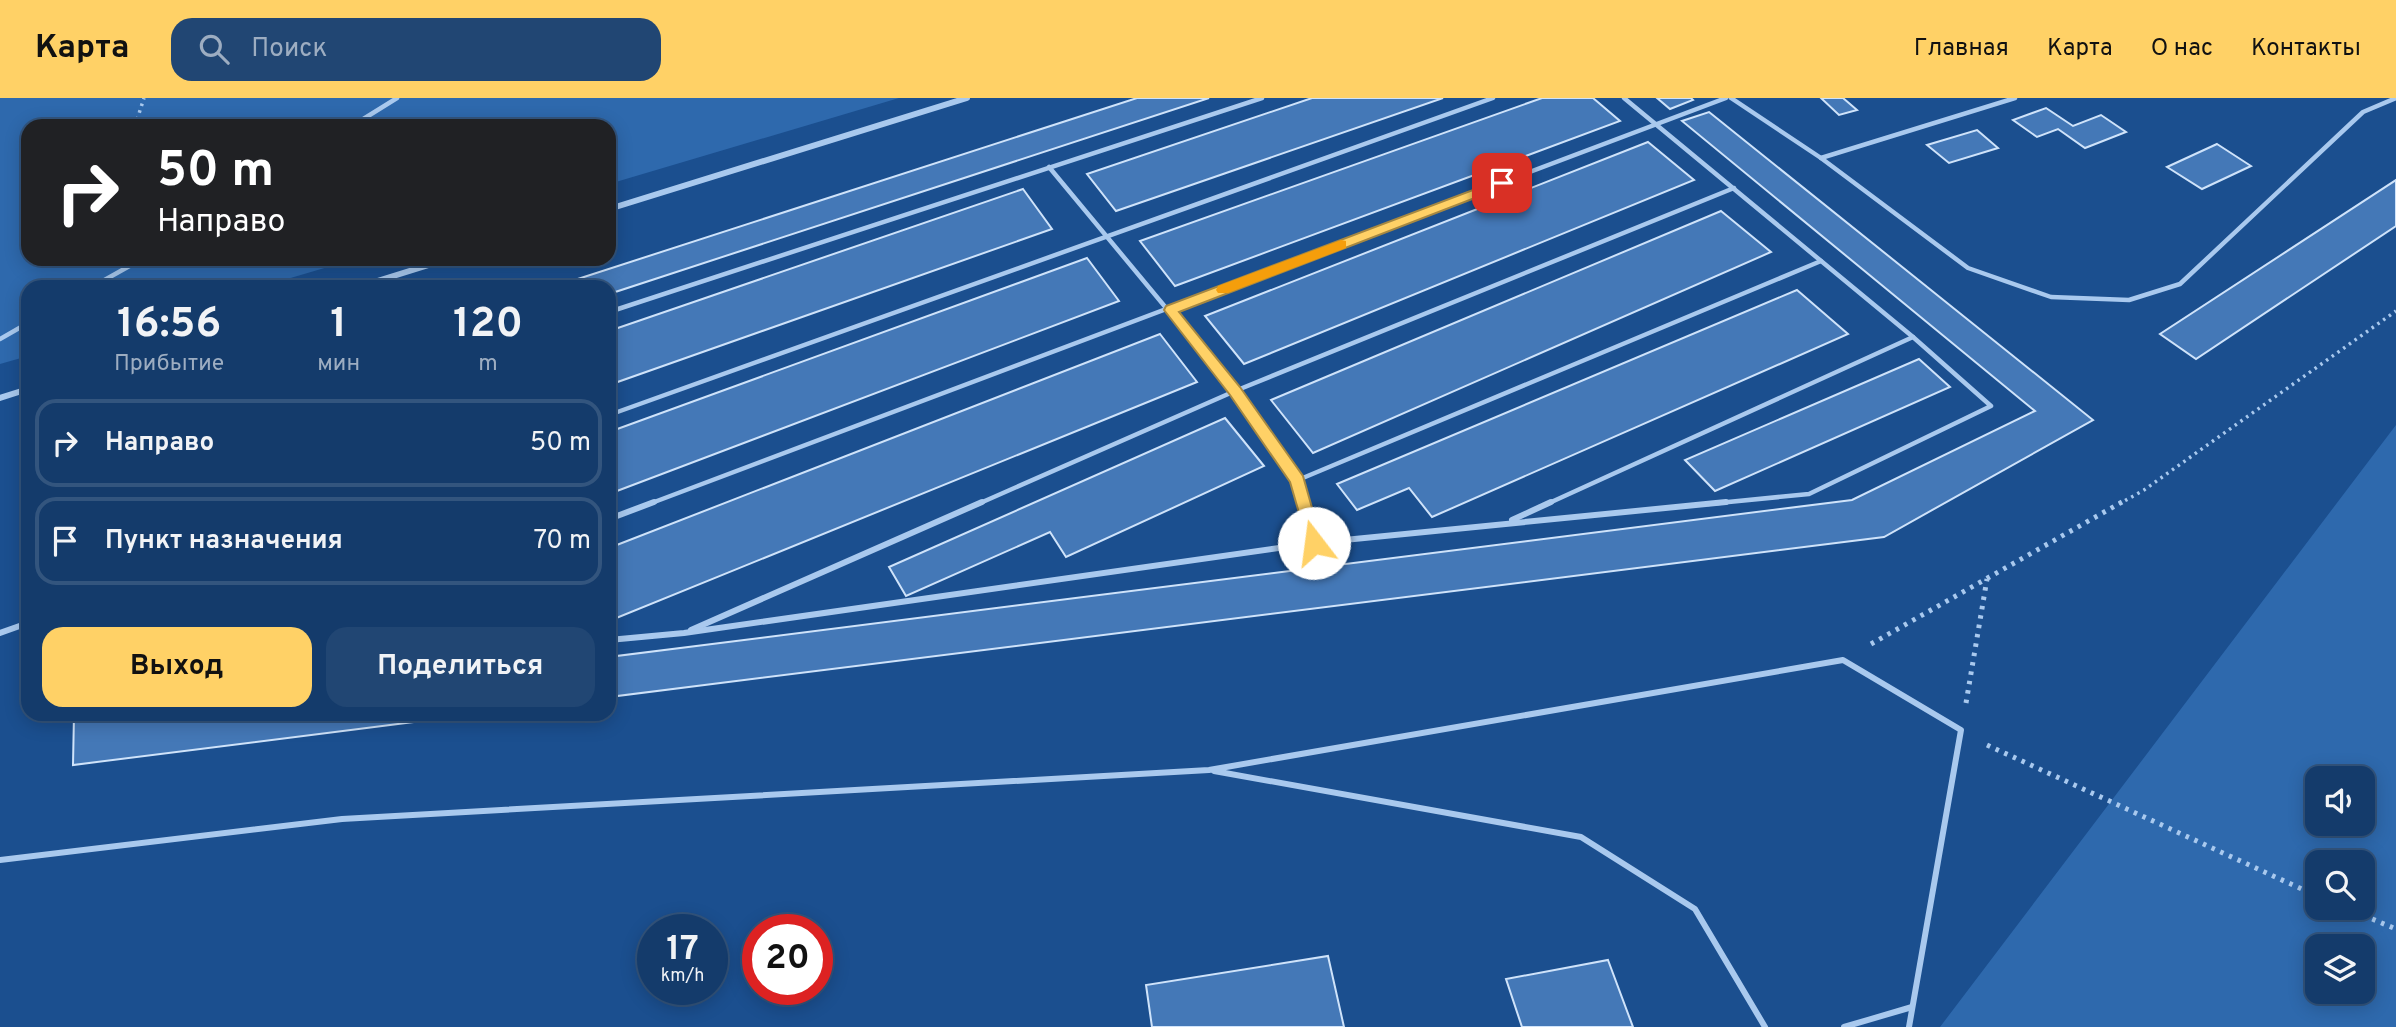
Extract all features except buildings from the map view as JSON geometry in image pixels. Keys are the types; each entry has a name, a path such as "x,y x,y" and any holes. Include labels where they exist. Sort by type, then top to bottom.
{"street":[{"path":"616,207 967,98"},
{"path":"381,280 426,266"},
{"path":"0,398 21,391"}],"lane":[{"path":"363,119 397,98"},
{"path":"616,310 1262,98"},
{"path":"616,412 1493,98"},
{"path":"616,639 684,633 1314,543 1809,494 1991,406 1913,337 1624,98"},
{"path":"616,516 1729,98 1821,158 1968,268 2051,297 2129,300 2180,284 2363,112 2396,98"},
{"path":"1821,158 2015,98"},
{"path":"1049,167 1235,391 1298,480 1314,543"},
{"path":"684,633 1235,391 1734,188"},
{"path":"1298,480 1821,261"},
{"path":"104,280 130,266"},
{"path":"0,339 21,327"},
{"path":"1506,523 1913,337"},
{"path":"0,633 21,626"},
{"path":"0,860 342,819 1209,770 1843,660 1961,730 1909,1027"},
{"path":"1209,770 1581,837 1695,909 1765,1027"},
{"path":"1844,1027 1912,1007"}],"path":[{"path":"137,119 144,98"},
{"path":"1843,660 2144,490 2396,311"},
{"path":"1987,579 1961,730 1992,748 2305,891"},
{"path":"2375,920 2396,929"}],"shaded area":[{"path":"0,98 899,98 616,182 616,119 21,119 21,266 331,266 284,280 21,280 21,358 0,364"},
{"path":"2396,425 2396,1027 1940,1027"}],"slow traffic":[{"path":"1223,290 1341,244"}],"route":[{"path":"1314,543 1298,480 1235,391 1170,310 1502,183"}]}
